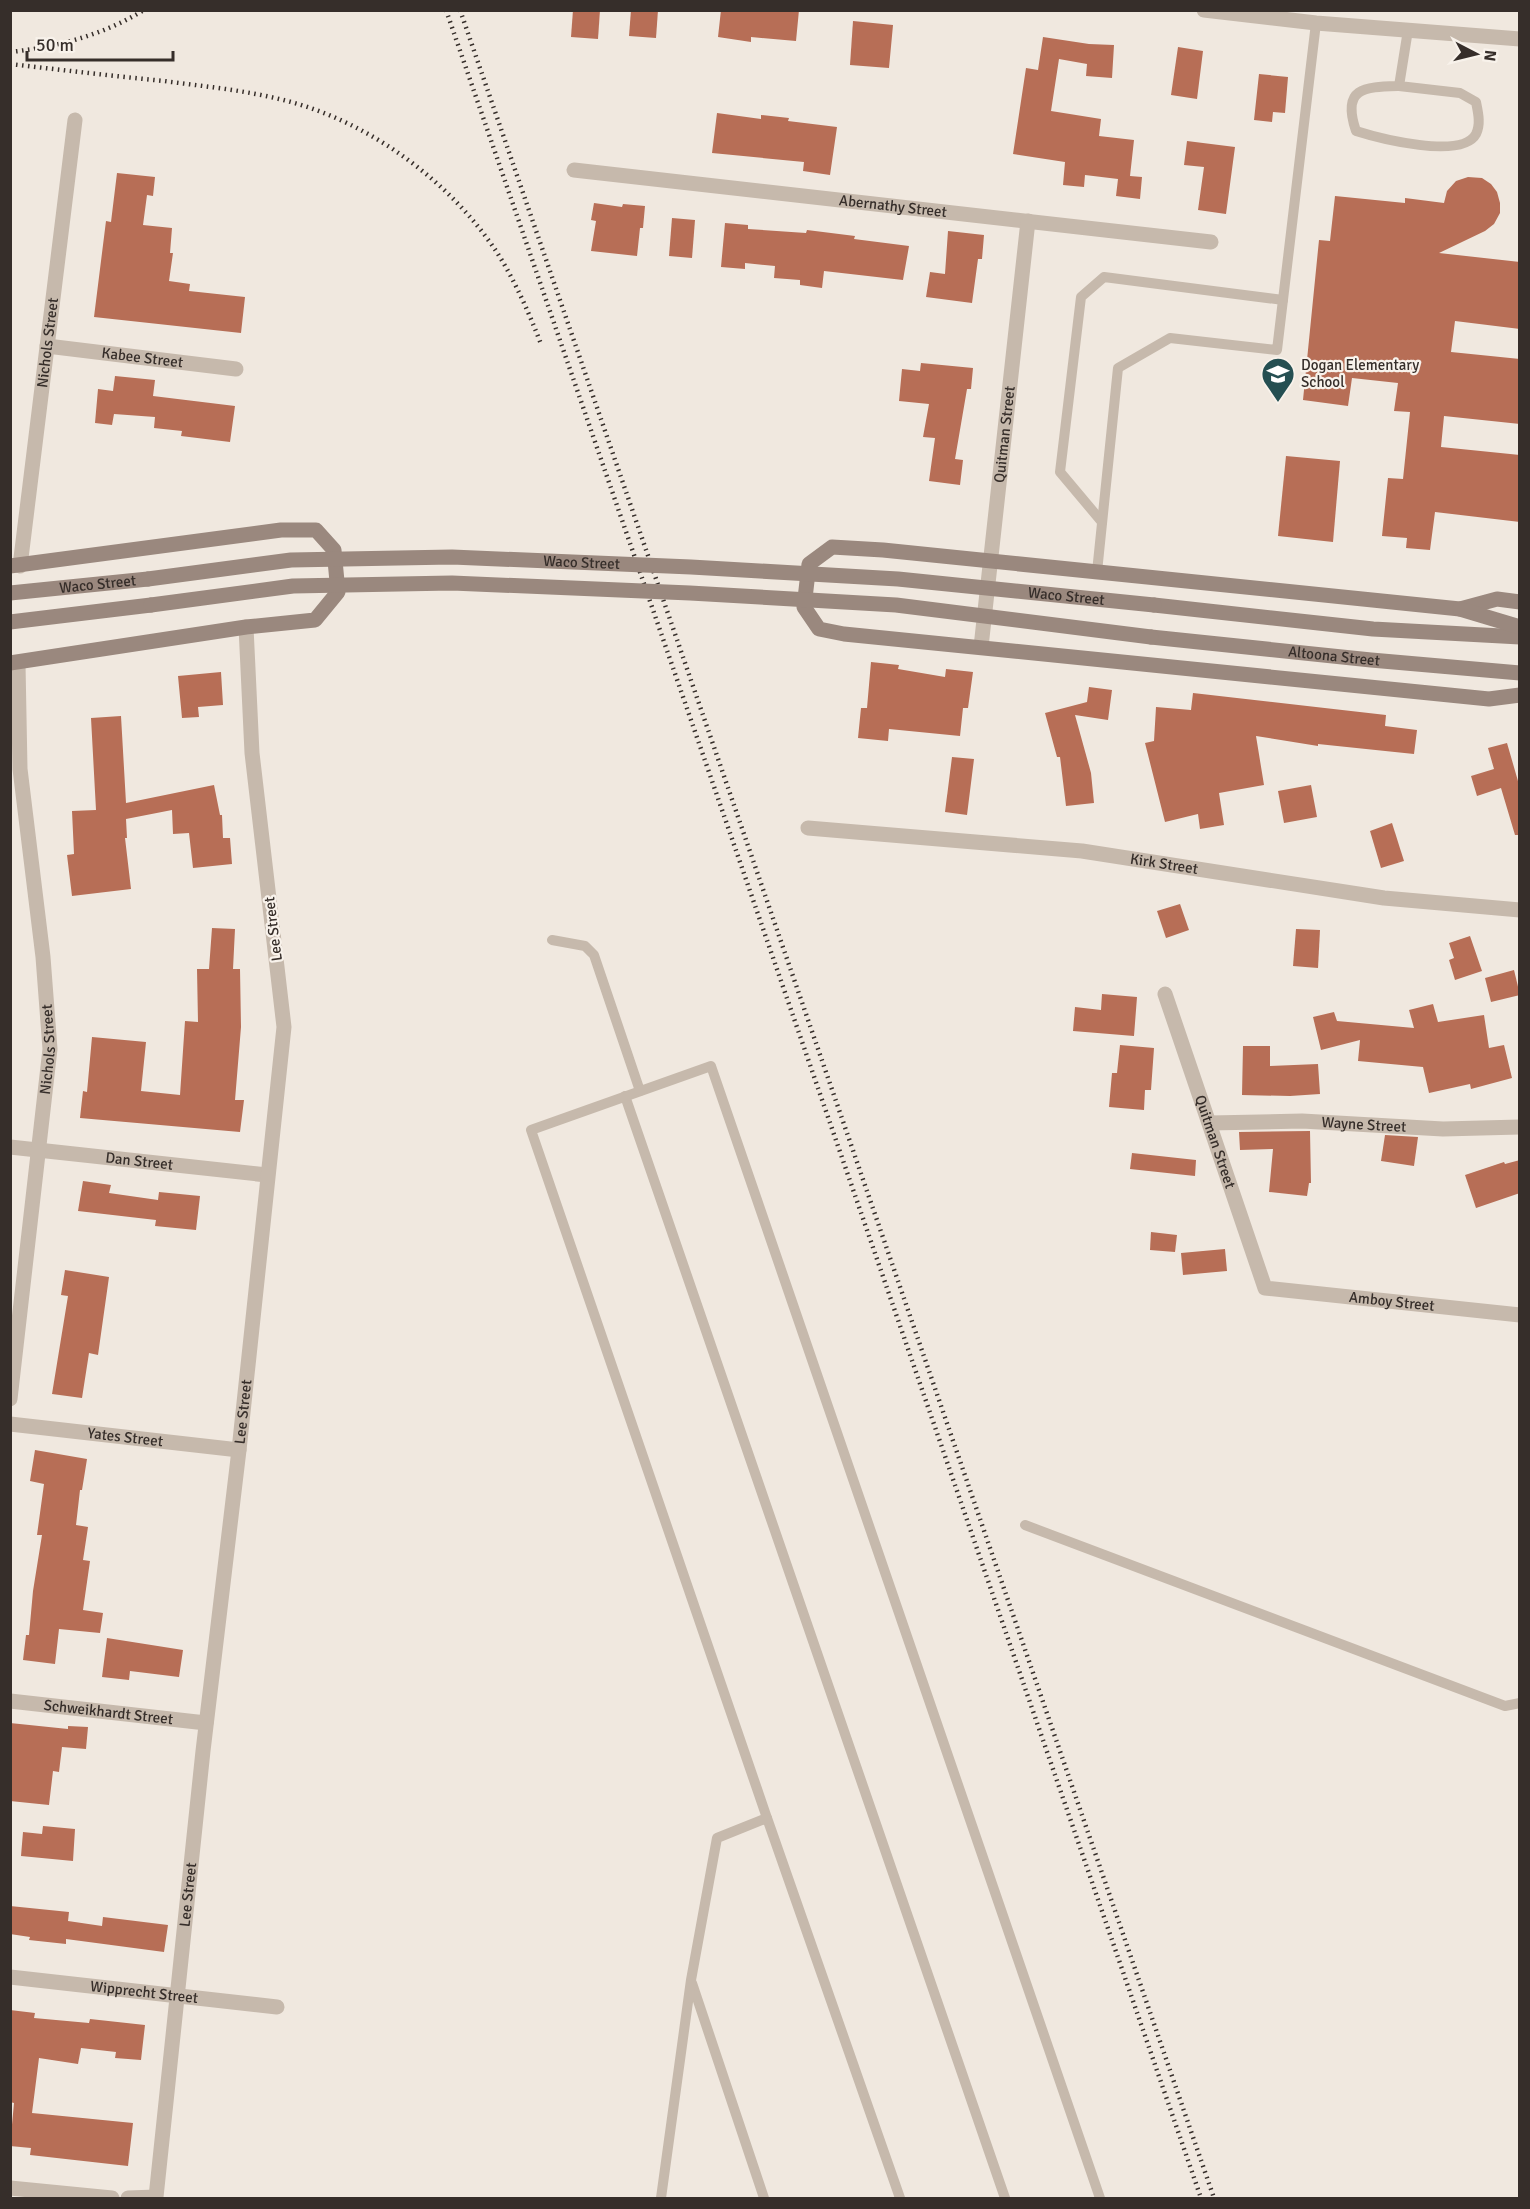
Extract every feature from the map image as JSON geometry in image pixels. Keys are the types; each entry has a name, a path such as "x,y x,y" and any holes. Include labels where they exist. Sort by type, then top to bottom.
{"main road":[{"path":"14,663 246,627 315,620 338,592 334,550 316,530 281,530 15,566"},
{"path":"1520,627 1460,609 883,550 832,547 809,564 804,607 819,629 843,634 1489,699 1520,695"},
{"name":"Waco Street","path":"10,593 148,579 291,560 452,557 898,579 1154,605"},
{"name":"Waco Street","path":"10,622 293,586 452,583 678,592 896,605 1151,637"},
{"path":"1460,609 1497,599 1520,602"},
{"name":"Altoona Street","path":"1154,605 1373,629 1520,637"},
{"name":"Altoona Street","path":"1151,637 1520,673"}],"street":[{"path":"1204,10 1316,23 1520,39"},
{"name":"Nichols Street","path":"15,566 47,346 75,120"},
{"name":"Abernathy Street","path":"574,170 1211,242"},
{"name":"Quitman Street","path":"981,647 1028,221"},
{"name":"Kabee Street","path":"47,346 236,369"},
{"name":"Lee Street","path":"156,2197 206,1723 239,1450 284,1027 252,753 246,627"},
{"name":"Nichols Street","path":"10,1399 50,1049 42,957 20,769 14,663"},
{"name":"Kirk Street","path":"808,828 1082,851 1383,897 1520,910"},
{"name":"Quitman Street","path":"1165,994 1265,1288"},
{"name":"Wayne Street","path":"1210,1122 1302,1121 1443,1129 1520,1127"},
{"name":"Dan Street","path":"10,1147 267,1175"},
{"name":"Amboy Street","path":"1265,1288 1520,1315"},
{"name":"Yates Street","path":"10,1424 239,1450"},
{"name":"Schweikhardt Street","path":"10,1701 206,1723"},
{"name":"Wipprecht Street","path":"10,1977 277,2007"},
{"path":"10,2188 112,2199"},
{"path":"128,2199 156,2197"}],"lane":[{"path":"1097,572 1118,368 1170,338 1277,350 1316,23"},
{"path":"1399,86 1408,30"},
{"path":"1399,86 1460,93 1476,102 1479,117 1476,135 1465,144 1438,146 1381,139 1356,131 1350,115 1353,98 1366,87 1399,86"},
{"path":"1102,522 1060,472 1081,297 1104,277 1283,300"},
{"path":"552,940 585,946 594,955 640,1091"},
{"path":"900,2199 531,1130 711,1066 1100,2199"},
{"path":"625,1096 1005,2199"},
{"path":"1025,1525 1505,1706 1520,1702"},
{"path":"661,2199 691,1980 717,1838 767,1818"},
{"path":"691,1980 764,2199"}],"building":[{"path":"573,10 600,10 598,39 571,37"},
{"path":"631,10 658,10 656,38 629,36"},
{"path":"721,10 799,10 796,41 751,37 751,42 718,37"},
{"path":"853,21 893,25 889,68 850,65"},
{"path":"1043,37 1089,44 1114,45 1112,78 1086,76 1087,64 1059,59 1051,111 1101,119 1099,136 1134,140 1130,176 1142,177 1140,199 1116,196 1118,179 1085,175 1084,187 1063,185 1065,162 1013,154 1026,68 1038,70"},
{"path":"1178,47 1203,51 1197,99 1171,95"},
{"path":"1259,74 1288,77 1285,113 1273,112 1272,122 1254,120"},
{"path":"717,113 761,119 761,115 789,118 788,121 837,127 830,175 803,171 804,162 712,153"},
{"path":"1187,141 1235,147 1226,214 1198,210 1204,167 1184,165"},
{"path":"117,173 155,177 153,196 147,195 143,225 172,228 170,253 173,253 169,281 190,284 189,291 245,297 241,333 94,317 106,221 111,222"},
{"path":"1468,177 1482,178 1491,184 1497,192 1500,213 1494,224 1485,231 1439,253 1520,262 1520,329 1455,321 1451,352 1520,359 1520,424 1444,416 1441,447 1520,455 1520,522 1435,512 1430,550 1406,548 1407,538 1382,536 1388,478 1403,479 1410,412 1394,411 1398,383 1352,378 1348,406 1303,400 1319,240 1330,241 1335,196 1405,203 1405,198 1444,203 1447,191 1456,181"},
{"path":"594,203 622,207 623,204 645,206 637,256 591,251 596,221 591,220"},
{"path":"672,218 695,220 692,258 669,256"},
{"path":"725,223 748,225 748,229 806,233 807,230 855,236 854,239 909,246 903,280 824,271 822,288 800,285 800,280 774,278 775,266 745,263 745,269 721,267"},
{"path":"948,231 984,235 982,259 978,259 972,303 926,297 930,272 945,274"},
{"path":"921,363 973,368 971,389 967,389 955,459 963,460 960,485 929,481 935,438 923,437 929,404 899,401 902,369 920,371"},
{"path":"115,376 155,380 153,396 235,406 230,442 181,436 182,431 154,428 155,417 114,414 112,425 95,423 98,389 113,391"},
{"path":"1286,456 1340,461 1333,542 1278,536"},
{"path":"871,662 899,665 898,669 945,677 946,669 973,672 968,708 963,708 960,736 889,729 888,741 858,738 861,708 867,708"},
{"path":"221,672 223,705 198,707 199,717 182,718 178,676"},
{"path":"1089,687 1112,690 1108,720 1075,715 1091,773 1094,803 1066,806 1060,757 1057,757 1045,713 1087,702"},
{"path":"1193,693 1386,715 1385,726 1417,730 1414,754 1318,744 1318,746 1256,736 1264,785 1219,793 1224,825 1200,829 1198,814 1165,822 1145,743 1154,741 1156,707 1191,710"},
{"path":"121,716 126,803 214,785 220,815 222,815 223,838 230,838 232,864 193,868 189,833 173,834 172,810 126,819 127,838 125,838 131,889 72,896 67,855 74,854 72,811 96,810 91,718"},
{"path":"1507,743 1520,788 1520,835 1515,835 1501,788 1477,796 1471,776 1494,769 1488,748"},
{"path":"952,757 974,759 967,815 945,812"},
{"path":"1311,785 1317,817 1284,823 1278,791"},
{"path":"1392,823 1404,861 1381,868 1370,831"},
{"path":"1180,904 1189,930 1166,938 1157,911"},
{"path":"212,928 235,929 233,969 240,969 241,1027 235,1100 244,1100 240,1132 80,1118 83,1091 87,1092 92,1037 146,1042 141,1091 180,1095 185,1021 198,1022 197,969 209,969"},
{"path":"1296,929 1320,930 1318,968 1293,966"},
{"path":"1470,936 1482,971 1455,980 1449,960 1454,958 1449,943"},
{"path":"1514,970 1520,995 1491,1002 1485,978"},
{"path":"1102,994 1137,997 1134,1036 1073,1031 1075,1007 1101,1010"},
{"path":"1433,1004 1438,1022 1484,1015 1489,1048 1504,1045 1512,1078 1471,1089 1470,1084 1429,1093 1423,1067 1358,1061 1360,1040 1321,1050 1313,1017 1334,1012 1337,1021 1414,1028 1409,1010"},
{"path":"1120,1045 1154,1048 1151,1090 1145,1090 1144,1110 1109,1107 1112,1073 1117,1073"},
{"path":"1243,1046 1270,1046 1270,1066 1318,1064 1320,1094 1242,1095"},
{"path":"1310,1131 1311,1183 1309,1183 1307,1196 1269,1192 1273,1149 1240,1150 1239,1132"},
{"path":"1385,1135 1418,1137 1414,1166 1381,1161"},
{"path":"1132,1153 1196,1160 1195,1176 1130,1169"},
{"path":"1520,1160 1520,1193 1476,1208 1465,1175 1504,1162 1505,1164"},
{"path":"83,1181 111,1185 109,1193 158,1200 159,1192 200,1196 196,1230 155,1226 156,1220 78,1211"},
{"path":"1151,1232 1177,1235 1175,1252 1150,1250"},
{"path":"1225,1249 1227,1271 1183,1275 1181,1253"},
{"path":"65,1270 109,1277 98,1355 89,1353 82,1398 52,1394 68,1296 61,1295"},
{"path":"35,1450 87,1459 82,1490 80,1490 76,1525 88,1527 83,1560 90,1561 83,1610 103,1613 100,1633 59,1629 55,1664 23,1660 26,1635 29,1635 42,1535 37,1535 44,1484 30,1481"},
{"path":"107,1638 183,1650 179,1677 130,1671 129,1680 102,1677"},
{"path":"10,1723 68,1729 68,1726 88,1727 86,1749 62,1747 59,1772 53,1771 49,1805 10,1801"},
{"path":"43,1826 75,1829 73,1861 21,1856 23,1832 42,1834"},
{"path":"10,1906 69,1912 68,1921 102,1926 103,1917 168,1925 164,1952 66,1939 66,1944 29,1940 30,1937 10,1934"},
{"path":"10,2010 35,2013 34,2018 89,2023 90,2019 145,2025 141,2060 115,2058 116,2052 81,2048 78,2064 39,2058 32,2113 133,2123 128,2166 30,2155 31,2148 10,2146 14,2103 10,2102"}],"railway":[{"path":"10,52 45,47 96,33 144,10"},
{"path":"446,10 1201,2198"},
{"path":"460,10 1214,2198"},
{"path":"10,64 215,87 248,93 298,104 357,128 411,162 459,205 480,229 511,276 541,344"}],"place":[{"name":"Dogan Elementary School","path":"1278,403"}]}
